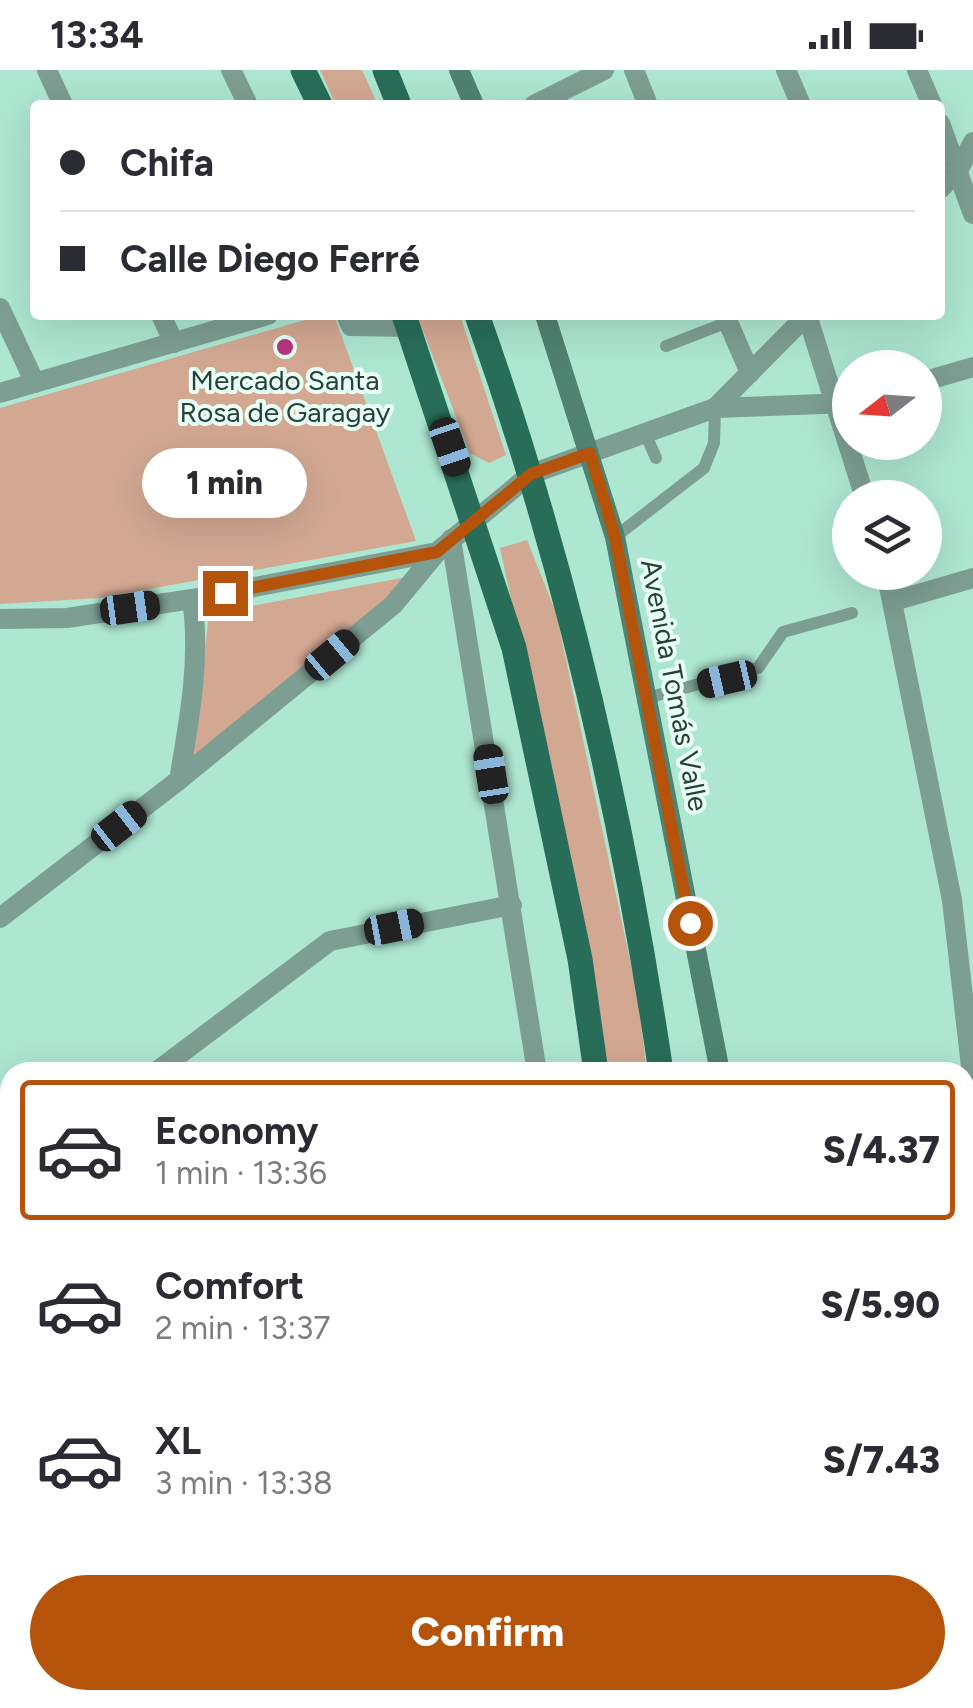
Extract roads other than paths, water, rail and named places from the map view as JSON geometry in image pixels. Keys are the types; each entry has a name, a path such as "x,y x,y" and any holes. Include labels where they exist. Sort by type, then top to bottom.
{"main road":[{"path":"303,70 318,100"},
{"path":"385,70 397,100"},
{"path":"458,70 472,100"},
{"path":"479,320 556,556 603,746 659,1062"},
{"name":"Avenida Tomás Valle","path":"547,320 615,537 718,1062"},
{"path":"406,321 514,648 543,771 594,1062"}],"street":[{"path":"47,70 61,100"},
{"path":"231,70 246,100"},
{"path":"544,100 604,70"},
{"path":"634,70 646,100"},
{"path":"786,70 799,100"},
{"path":"918,70 930,100"},
{"path":"945,132 966,168 973,214"},
{"path":"945,185 966,168 973,142"},
{"path":"0,308 35,383"},
{"path":"163,320 174,342"},
{"path":"0,393 251,320"},
{"path":"348,320 351,326 406,321"},
{"path":"727,320 750,373"},
{"path":"715,408 802,320"},
{"path":"809,320 832,374"},
{"path":"942,376 973,367"},
{"path":"0,918 179,780 392,605 444,545 531,474 715,408 832,405"},
{"path":"0,619 67,618 192,599 444,545"},
{"path":"444,545 512,905 536,1062"},
{"path":"894,601 973,578"},
{"path":"891,590 962,898 972,1062"},
{"path":"179,780 191,714 196,626 192,599"},
{"path":"169,1062 330,940 512,905"}],"lane":[{"path":"666,346 722,320"},
{"path":"615,537 709,461 715,408"},
{"path":"644,434 656,458"},
{"path":"665,480 671,494"},
{"path":"647,698 758,668 784,632 852,613"}],"place":[{"name":"Mercado Santa Rosa de Garagay","path":"285,347"}]}
